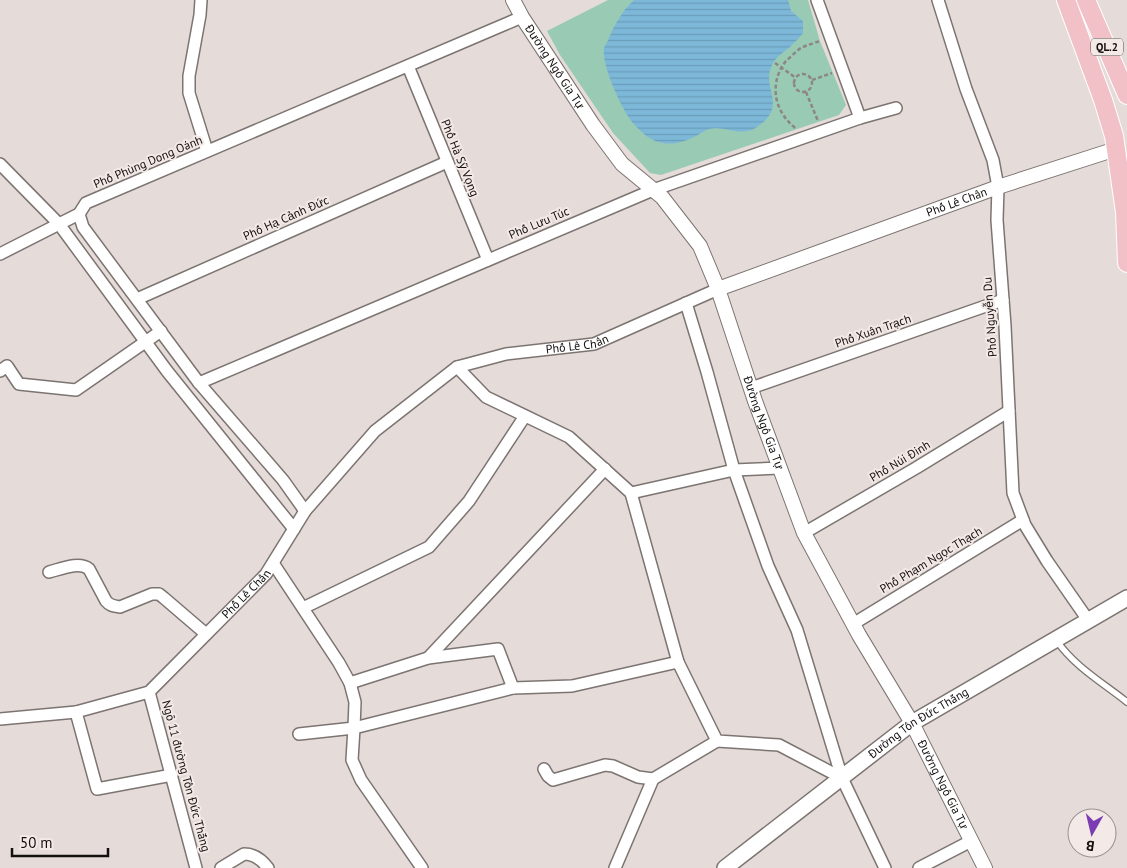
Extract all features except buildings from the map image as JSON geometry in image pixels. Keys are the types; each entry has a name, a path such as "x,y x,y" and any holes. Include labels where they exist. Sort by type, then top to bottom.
{"main road":[{"name":"QL.2","path":"1066,0 1103,100 1114,136 1125,212 1127,263"},
{"name":"QL.2","path":"1086,0 1127,95"},
{"name":"Đường Tôn Đức Thắng","path":"725,868 912,723 1127,598"}],"street":[{"path":"201,0 189,76 189,93 207,152"},
{"name":"Đường Ngô Gia Tự","path":"513,0 522,17 593,125 622,164 662,197 700,246 718,289 751,388 804,533 853,624 912,723 985,868"},
{"path":"817,0 860,118"},
{"name":"Phố Nguyễn Du","path":"938,0 966,88 993,160 998,187 997,220 1013,493 1023,520 1047,561 1088,620"},
{"name":"Phố Phùng Dong Oánh","path":"0,254 79,214 86,203 522,17"},
{"name":"Phố Hà Sỹ Vọng","path":"408,66 488,260"},
{"name":"Phố Lưu Túc","path":"199,383 653,190 860,118 896,108"},
{"name":"Phố Lê Chân","path":"149,692 266,574 305,511 375,430 456,367 506,354 594,344 718,289 998,187 1116,149"},
{"name":"Phố Hạ Cảnh Đức","path":"137,299 447,162"},
{"path":"0,164 59,224 167,371 294,529"},
{"path":"79,214 83,227 199,383 284,480 305,511"},
{"name":"Phố Xuân Trạch","path":"751,388 1003,300"},
{"path":"686,303 734,470 768,566 797,630 842,778 884,868"},
{"path":"0,371 6,366 19,384 76,390 161,332"},
{"path":"456,367 486,398 569,437 631,493 678,662 717,741"},
{"name":"Phố Núi Đinh","path":"804,533 916,468 1009,410"},
{"path":"303,608 429,546 469,501 525,416"},
{"path":"631,493 734,470 780,468"},
{"path":"428,658 605,469"},
{"name":"Phố Phạm Ngọc Thạch","path":"853,624 1023,520"},
{"path":"273,563 339,663 350,683 355,702 352,760 361,780 422,868"},
{"path":"49,572 80,565 86,566 90,569 109,605 120,606 152,594 159,594 206,634"},
{"path":"350,683 428,658 498,648 513,688"},
{"path":"299,734 354,728 513,688 572,686 678,662"},
{"path":"0,719 76,712 149,692"},
{"name":"Ngõ 11 đường Tôn Đức Thắng","path":"149,692 196,868"},
{"path":"76,712 96,789 172,775"},
{"path":"615,868 653,779 717,741 779,745 842,778"},
{"path":"544,769 553,780 605,765 613,766 638,777 653,779"},
{"path":"918,868 971,841"},
{"path":"221,868 247,854 256,857 268,868"}],"lane":[{"path":"1056,639 1065,652 1075,661 1127,702"}],"path":[{"path":"796,130 783,115 775,92 776,80 782,68 793,55 800,49 820,40"},
{"path":"775,63 796,78"},
{"path":"812,80 833,73"},
{"path":"801,74 809,76 812,80 810,89 806,92 797,90 795,86 796,78 801,74"},
{"path":"806,92 818,122"}],"green space":[{"path":"608,0 808,0 820,41 846,105 839,115 661,175 650,173 613,133 560,55 547,31"}],"water":[{"path":"634,0 788,0 791,11 803,21 803,33 773,63 769,80 773,104 767,119 751,130 709,129 678,143 655,141 641,131 632,122 618,97 604,56 604,48 616,23"}]}
